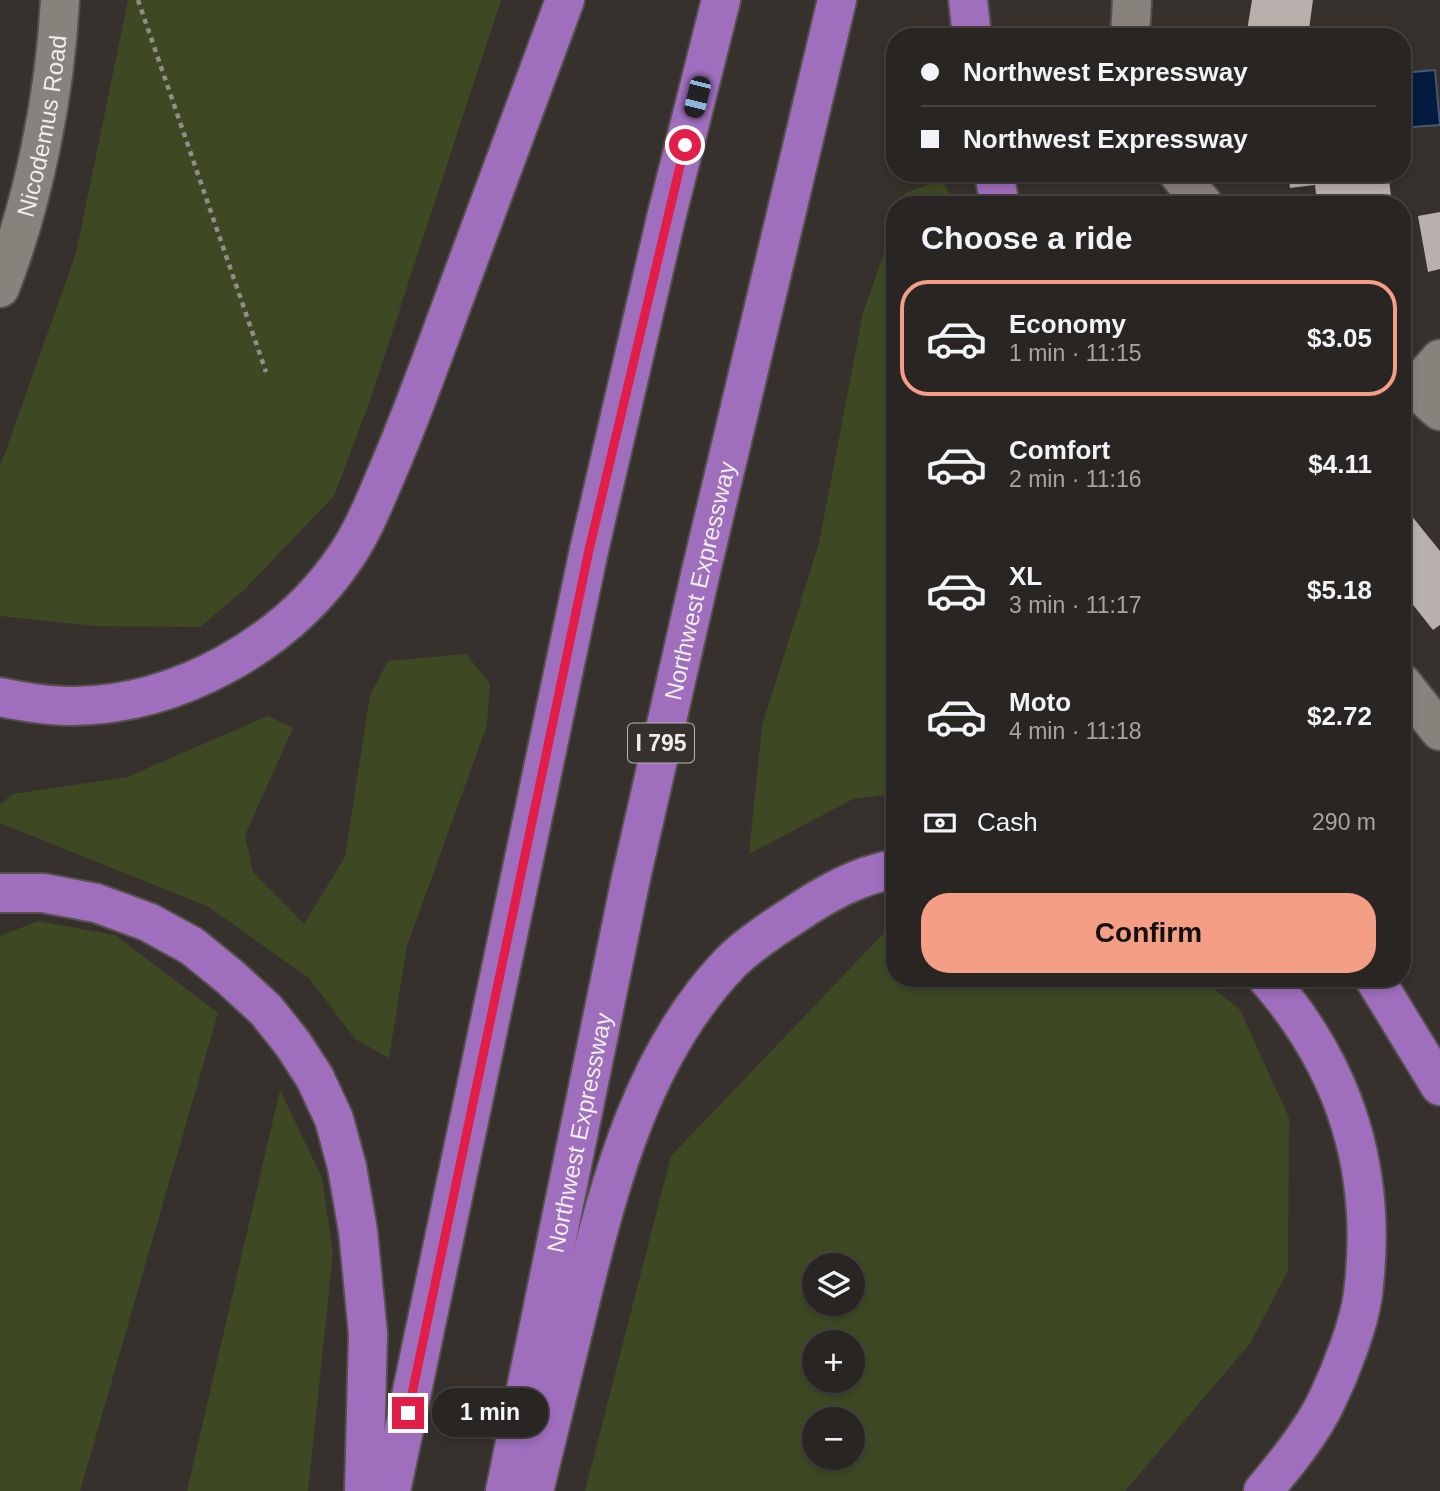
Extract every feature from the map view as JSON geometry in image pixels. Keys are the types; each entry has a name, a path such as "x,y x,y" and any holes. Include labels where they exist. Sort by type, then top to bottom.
{"highway":[{"path":"0,697 74,706 128,700 172,688 257,646 289,620 318,591 346,556 368,518 400,444 565,0"},
{"path":"391,1491 589,550 666,218 721,0"},
{"name":"Northwest Expressway","path":"505,1491 631,878 837,0"},
{"path":"968,0 971,28"},
{"path":"534,1491 603,1210 630,1129 661,1059 692,1009 731,962 772,929 817,900 868,874 886,871"},
{"path":"0,893 43,893 96,903 148,922 192,946 266,1010 315,1078 334,1119 347,1167 358,1231 368,1334 363,1491"},
{"path":"1263,1491 1299,1446 1327,1402 1363,1296 1368,1224 1361,1160 1344,1103 1320,1049 1292,1006 1275,987"},
{"path":"1379,987 1439,1087"}],"street":[{"name":"Nicodemus Road","path":"0,289 31,190 47,107 60,0"},
{"path":"1130,28 1132,0"},
{"path":"1185,182 1197,196"},
{"path":"1419,392 1440,359"},
{"path":"1411,694 1440,731"}],"path":[{"path":"138,0 266,372"}],"green space":[{"path":"128,0 501,0 368,406 334,496 245,589 200,627 96,626 0,616 0,467 76,253"},
{"path":"943,182 951,196 904,196 905,193"},
{"path":"886,247 886,795 853,799 749,854 762,726 819,543 863,313"},
{"path":"466,654 490,684 487,725 407,946 389,1058 355,1039 309,978 207,906 0,823 0,804 13,794 127,777 268,716 293,728 245,835 253,872 304,924 345,857 370,695 388,661"},
{"path":"38,921 115,935 218,1013 80,1491 0,1491 0,936"},
{"path":"886,932 886,987 1212,987 1240,1010 1289,1118 1288,1270 1251,1342 1125,1491 585,1491 671,1156 884,933"},
{"path":"280,1090 322,1178 333,1253 308,1491 187,1491"}],"water":[{"path":"1435,70 1440,125 1412,127 1411,72"}],"building":[{"path":"1252,0 1313,0 1309,28 1247,28"},
{"path":"1289,182 1389,182 1391,196 1316,196 1315,185 1290,188"},
{"path":"1440,212 1440,269 1428,272 1418,216"},
{"path":"1411,515 1440,551 1440,625 1433,630 1411,602"}],"route":[{"path":"408,1413 589,550 685,145"}]}
